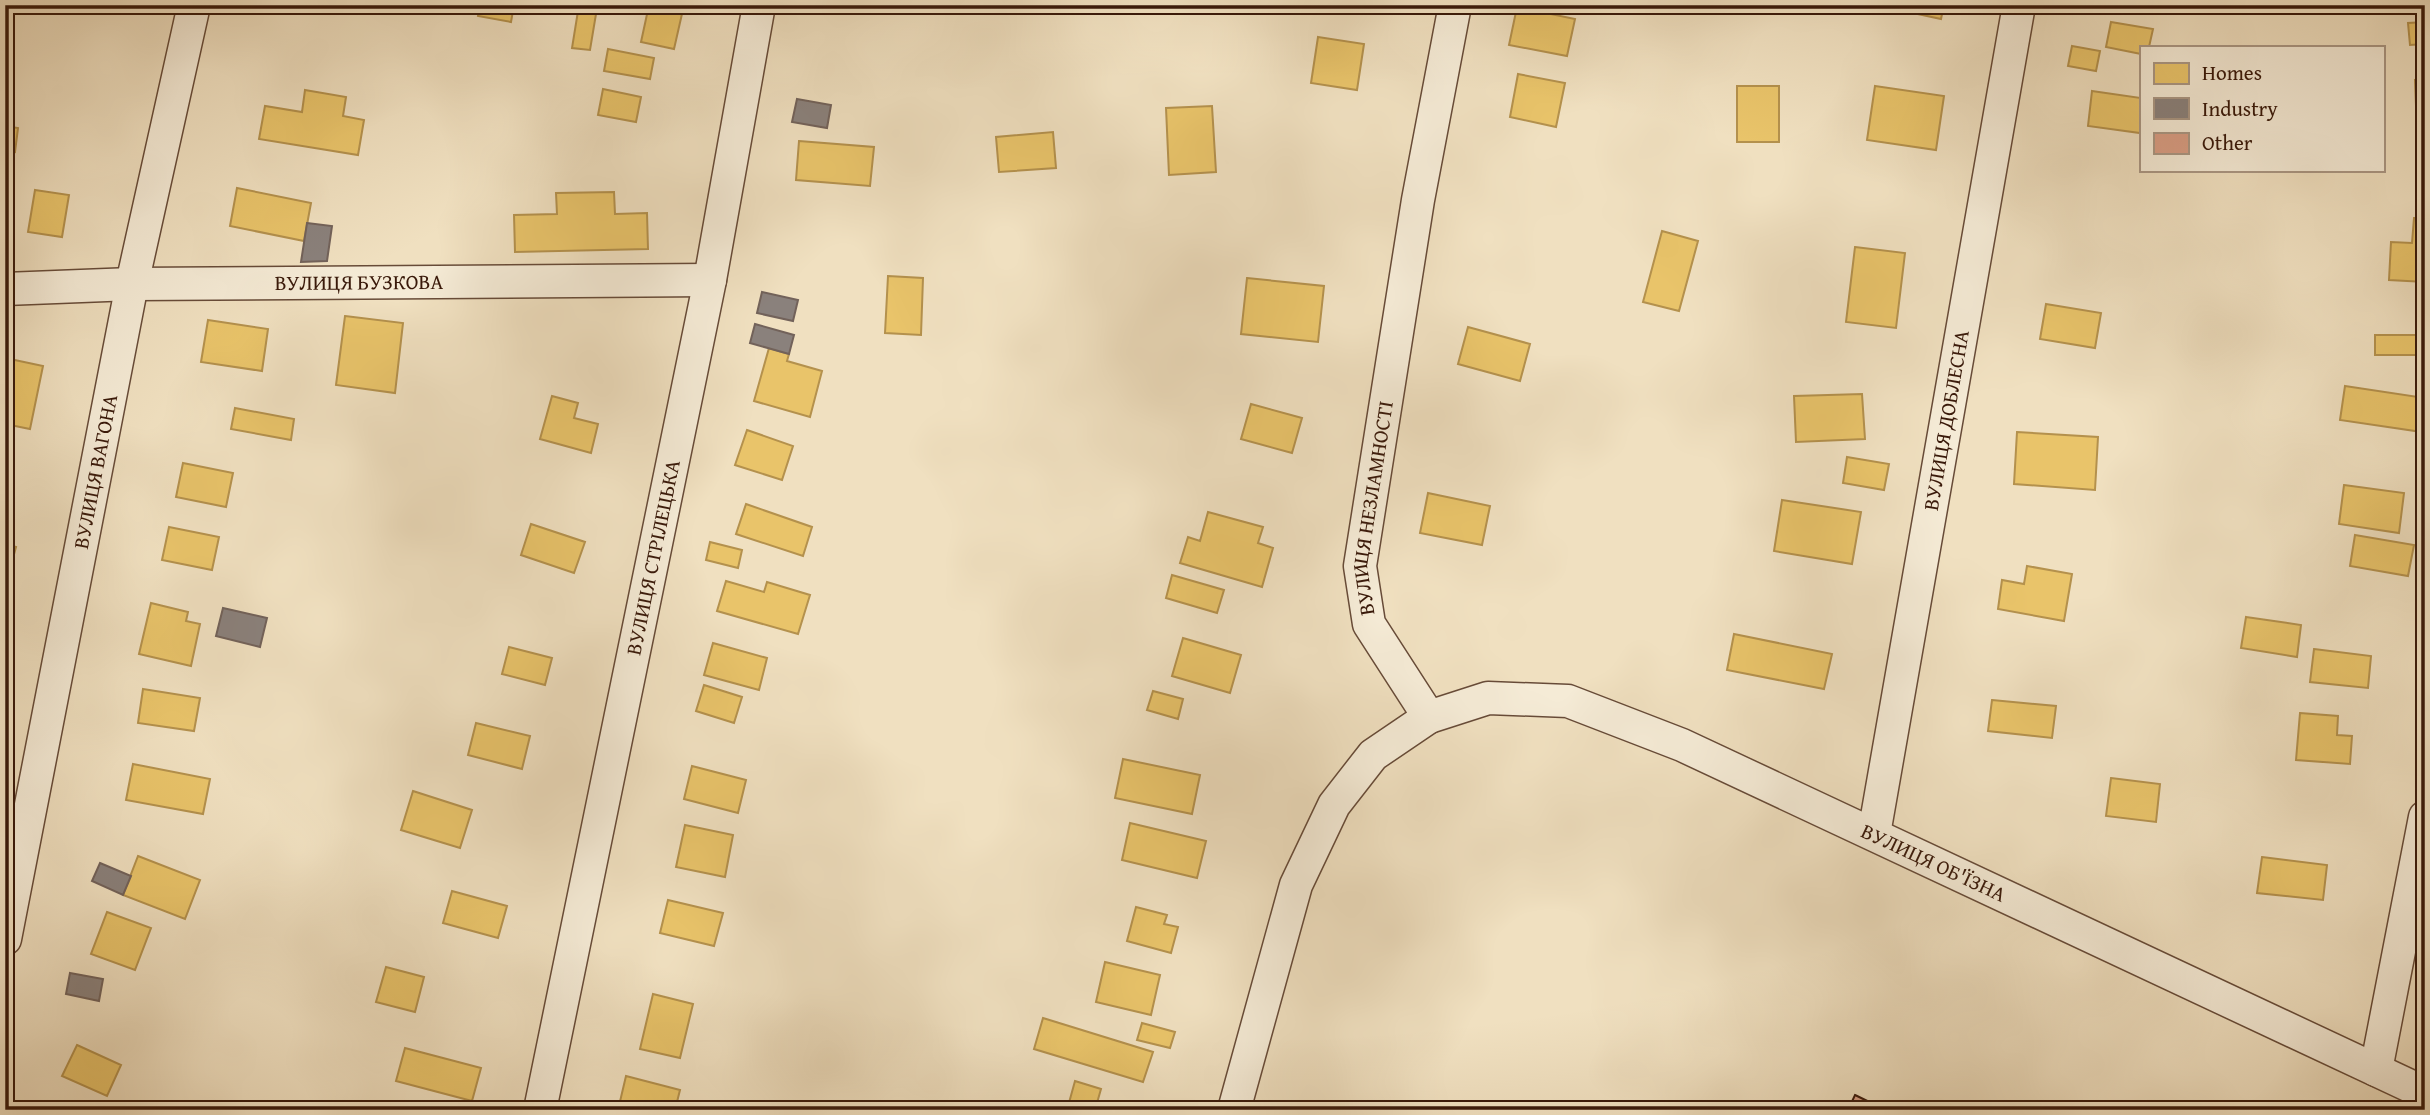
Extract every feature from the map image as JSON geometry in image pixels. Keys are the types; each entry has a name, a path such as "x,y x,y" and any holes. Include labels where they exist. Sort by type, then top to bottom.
{"street":[{"name":"ВУЛИЦЯ ВАГОНА","path":"5,939 132,284 194,5"},
{"name":"ВУЛИЦЯ СТРІЛЕЦЬКА","path":"540,1110 710,280 759,5"},
{"name":"ВУЛИЦЯ НЕЗЛАМНОСТІ","path":"1429,717 1369,624 1360,566 1418,200 1455,5"},
{"name":"ВУЛИЦЯ ДОБЛЕСНА","path":"1874,834 2018,5"},
{"name":"ВУЛИЦЯ БУЗКОВА","path":"5,289 132,284 710,280"},
{"name":"ВУЛИЦЯ ОБ'ЇЗНА","path":"1429,717 1488,698 1568,701 1682,746 2425,1093"},
{"path":"1234,1110 1296,885 1334,805 1373,755 1429,717"},
{"path":"2376,1070 2425,817"}],"building: Homes":[{"path":"480,5 514,5 511,22 478,16"},
{"path":"649,5 684,5 674,49 641,42"},
{"path":"1876,5 1944,5 1941,19"},
{"path":"1517,7 1575,19 1567,56 1509,45"},
{"path":"578,11 596,14 590,50 572,48"},
{"path":"2111,22 2153,29 2149,46 2140,46 2140,54 2106,47"},
{"path":"2425,22 2425,44 2410,45 2408,23"},
{"path":"1318,37 1364,44 1357,90 1311,83"},
{"path":"2072,46 2100,51 2096,71 2068,66"},
{"path":"608,49 654,58 650,79 604,71"},
{"path":"1518,74 1565,83 1556,127 1510,117"},
{"path":"2425,79 2425,105 2416,106 2415,80"},
{"path":"1737,86 1779,86 1779,142 1737,142"},
{"path":"1875,86 1944,96 1936,150 1867,140"},
{"path":"603,89 641,97 636,122 598,115"},
{"path":"305,90 346,97 343,116 364,120 358,155 259,139 265,106 302,112"},
{"path":"2092,91 2140,98 2140,133 2088,126"},
{"path":"1212,106 1216,172 1169,175 1166,108"},
{"path":"5,126 18,128 15,152 5,150"},
{"path":"1053,132 1056,168 999,172 996,137"},
{"path":"799,141 874,147 870,186 796,180"},
{"path":"237,188 311,203 304,241 230,226"},
{"path":"35,190 69,195 62,237 28,232"},
{"path":"614,192 615,214 647,213 648,249 515,252 514,215 557,214 556,193"},
{"path":"2414,218 2425,218 2425,282 2389,280 2391,242 2412,243"},
{"path":"1662,231 1698,241 1679,311 1643,302"},
{"path":"1855,247 1905,253 1896,328 1846,322"},
{"path":"888,276 923,278 921,335 885,333"},
{"path":"1247,278 1324,286 1318,342 1241,334"},
{"path":"2046,304 2101,313 2095,348 2040,339"},
{"path":"345,316 403,323 395,393 336,385"},
{"path":"208,320 268,329 262,371 201,362"},
{"path":"1468,327 1530,344 1520,381 1458,364"},
{"path":"2375,335 2423,335 2423,355 2375,355"},
{"path":"769,348 789,354 787,361 822,371 810,417 754,401"},
{"path":"10,359 43,366 30,429 5,424 5,383"},
{"path":"2345,386 2425,398 2422,432 2340,420"},
{"path":"1862,394 1865,439 1796,442 1794,396"},
{"path":"552,396 578,403 574,418 598,424 591,453 540,439"},
{"path":"1251,404 1302,418 1292,453 1241,439"},
{"path":"235,408 294,419 291,440 231,429"},
{"path":"747,430 793,446 782,480 735,465"},
{"path":"2017,432 2098,437 2095,490 2014,484"},
{"path":"1847,457 1889,464 1884,490 1843,483"},
{"path":"183,463 233,473 226,507 176,497"},
{"path":"2344,485 2404,493 2399,533 2339,524"},
{"path":"1428,493 1490,506 1482,545 1420,533"},
{"path":"1782,500 1861,512 1852,564 1774,551"},
{"path":"746,504 812,527 803,556 736,534"},
{"path":"1208,512 1263,527 1258,543 1273,548 1262,587 1180,563 1188,537 1200,541"},
{"path":"531,524 585,542 574,573 521,555"},
{"path":"169,527 219,537 212,570 162,560"},
{"path":"2355,535 2414,545 2408,576 2350,566"},
{"path":"710,542 742,550 738,568 706,560"},
{"path":"5,544 16,547 8,577 5,577"},
{"path":"2027,566 2072,574 2064,621 1998,609 2002,580 2024,584"},
{"path":"1172,575 1224,590 1217,613 1166,598"},
{"path":"726,581 764,592 767,582 810,595 798,634 717,611"},
{"path":"151,603 188,612 186,621 200,624 191,666 139,654"},
{"path":"2246,617 2301,625 2297,657 2241,648"},
{"path":"1734,634 1832,654 1824,689 1727,670"},
{"path":"1183,638 1241,655 1230,693 1172,676"},
{"path":"713,643 767,658 759,690 704,675"},
{"path":"509,647 552,658 545,685 502,674"},
{"path":"2314,649 2371,656 2368,688 2310,682"},
{"path":"704,685 742,697 734,723 696,711"},
{"path":"143,689 200,698 194,731 138,723"},
{"path":"1153,691 1183,699 1178,719 1147,710"},
{"path":"1992,700 2056,706 2052,738 1988,731"},
{"path":"2300,713 2338,716 2337,735 2352,736 2350,764 2296,760"},
{"path":"476,723 530,736 522,769 468,755"},
{"path":"1123,759 1200,775 1192,814 1115,798"},
{"path":"133,764 210,779 203,814 126,800"},
{"path":"692,766 746,780 738,813 684,799"},
{"path":"2111,778 2160,784 2156,822 2106,816"},
{"path":"413,791 472,810 460,848 401,830"},
{"path":"1130,823 1206,841 1197,878 1122,860"},
{"path":"685,825 733,835 725,877 676,867"},
{"path":"138,856 200,880 185,919 123,895"},
{"path":"2262,857 2327,865 2323,900 2257,893"},
{"path":"452,891 507,906 498,938 443,923"},
{"path":"668,900 723,913 714,946 660,933"},
{"path":"1136,907 1167,915 1164,924 1178,927 1171,953 1127,941"},
{"path":"107,912 151,928 135,970 91,954"},
{"path":"1105,962 1160,975 1151,1015 1096,1002"},
{"path":"386,967 424,977 415,1012 376,1002"},
{"path":"653,994 693,1004 680,1058 640,1049"},
{"path":"1043,1018 1153,1052 1143,1082 1034,1049"},
{"path":"1142,1023 1175,1032 1170,1048 1137,1040"},
{"path":"77,1045 121,1065 107,1096 62,1076"},
{"path":"405,1048 481,1068 472,1101 396,1081"},
{"path":"626,1076 680,1090 675,1110 618,1110"},
{"path":"1075,1081 1101,1089 1095,1110 1067,1110"}],"building: Industry":[{"path":"797,99 831,105 827,128 792,122"},
{"path":"307,223 332,226 327,261 301,262"},
{"path":"762,292 798,300 793,321 757,313"},
{"path":"755,324 794,335 789,354 750,343"},
{"path":"223,608 267,618 260,647 216,636"},
{"path":"100,863 131,876 123,895 92,881"},
{"path":"70,973 103,979 99,1001 66,994"}],"building: Other":[{"path":"1855,1095 1886,1110 1848,1110"}]}
